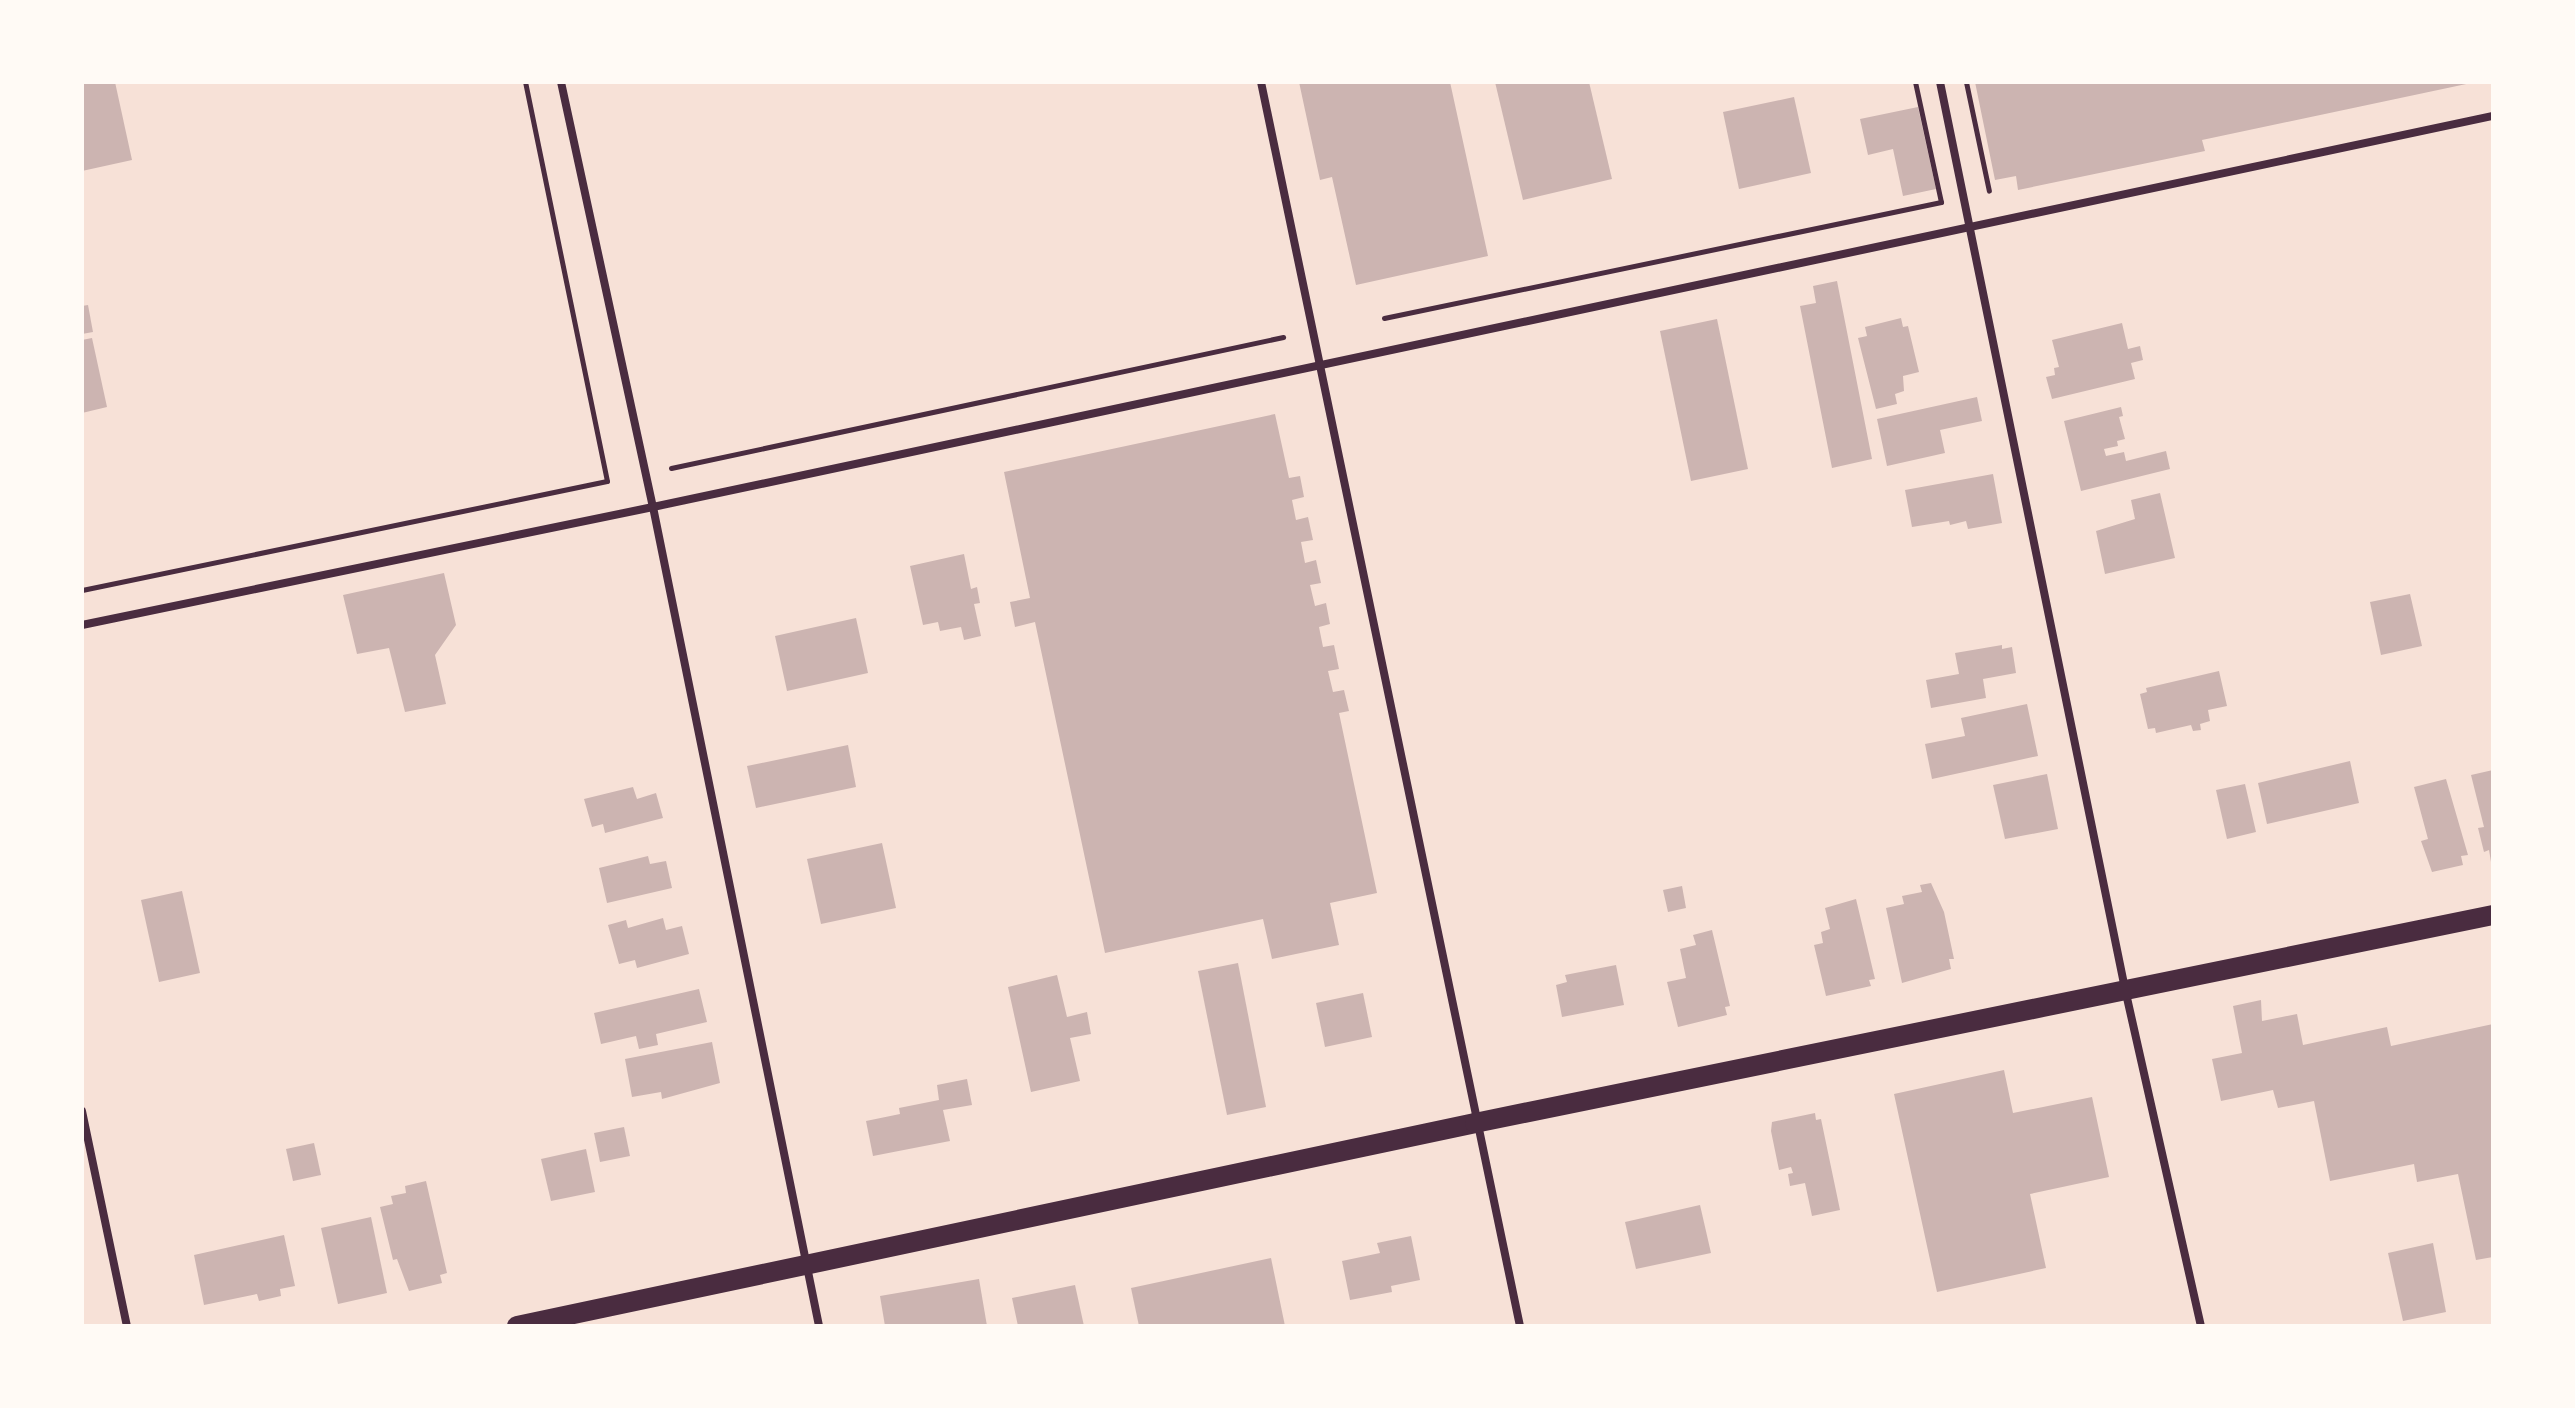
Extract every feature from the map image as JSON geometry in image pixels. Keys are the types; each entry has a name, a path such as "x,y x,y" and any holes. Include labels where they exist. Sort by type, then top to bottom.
{"main road":[{"path":"517,1326 1475,1123 2493,915"}],"street":[{"path":"561,82 653,507 819,1326"},
{"path":"1261,82 1475,1123 1520,1326"},
{"path":"1940,82 2125,989 2201,1326"},
{"path":"82,625 653,507 2493,116"},
{"path":"82,1111 127,1326"}],"path":[{"path":"82,590 607,481 525,82"},
{"path":"1384,318 1941,202 1915,82"},
{"path":"1966,82 1989,191"},
{"path":"671,468 1283,337"}],"building":[{"path":"82,82 115,82 132,160 82,171"},
{"path":"1299,82 1450,82 1488,256 1356,285 1332,177 1320,180"},
{"path":"1495,82 1589,82 1612,179 1523,200"},
{"path":"1975,82 2471,83 2202,140 2205,151 2018,190 2016,176 1995,180"},
{"path":"1794,97 1811,173 1739,189 1723,112"},
{"path":"1918,107 1936,189 1903,196 1893,149 1868,155 1860,119"},
{"path":"1837,281 1872,459 1832,468 1800,306 1816,303 1813,286"},
{"path":"88,305 93,332 82,334 82,306"},
{"path":"1901,318 1903,327 1908,326 1919,372 1903,376 1904,391 1895,394 1897,404 1876,409 1858,338 1867,336 1865,327"},
{"path":"1717,319 1748,469 1691,481 1660,331"},
{"path":"2122,323 2128,349 2140,346 2143,360 2131,363 2135,379 2052,399 2046,377 2055,375 2054,368 2059,367 2052,340"},
{"path":"92,338 107,407 82,413 82,340"},
{"path":"1977,397 1982,421 1940,430 1945,453 1887,466 1877,419"},
{"path":"2121,407 2123,416 2119,417 2125,439 2117,441 2118,446 2104,449 2106,456 2124,452 2126,461 2166,451 2170,469 2081,491 2064,421"},
{"path":"1275,414 1289,478 1300,476 1304,497 1292,500 1296,520 1308,517 1313,540 1301,542 1305,563 1316,560 1321,583 1310,585 1315,606 1326,603 1330,624 1319,627 1323,647 1334,645 1339,669 1328,671 1333,692 1344,690 1349,711 1339,713 1377,893 1330,903 1339,945 1272,959 1263,919 1105,953 1035,622 1015,627 1010,602 1030,598 1004,472"},
{"path":"1993,474 2002,523 1968,529 1966,521 1912,527 1905,490"},
{"path":"2160,493 2175,558 2105,574 2096,531 2135,519 2131,500"},
{"path":"964,554 971,589 977,587 980,603 974,604 981,636 964,640 961,627 940,631 938,622 923,625 910,566"},
{"path":"444,573 456,625 435,655 446,704 405,712 389,648 357,654 343,595"},
{"path":"2410,594 2422,646 2381,655 2370,602"},
{"path":"856,618 868,673 787,691 775,636"},
{"path":"2002,645 2002,649 2012,647 2016,673 1983,679 1986,698 1931,708 1926,680 1959,674 1955,653"},
{"path":"2219,671 2227,706 2208,710 2210,721 2200,724 2201,730 2193,731 2191,725 2156,733 2155,728 2148,729 2140,694 2147,692 2146,688"},
{"path":"2027,704 2038,756 1932,779 1925,744 1965,736 1961,718"},
{"path":"848,745 856,787 756,808 747,766"},
{"path":"2350,761 2359,803 2267,824 2258,783"},
{"path":"2493,770 2491,862 2489,850 2484,852 2478,828 2484,827 2471,775"},
{"path":"2047,774 2058,829 2005,839 1993,785"},
{"path":"2446,779 2468,855 2461,856 2463,865 2432,872 2421,841 2428,839 2414,787"},
{"path":"2245,784 2256,832 2227,839 2216,790"},
{"path":"633,787 637,799 656,793 663,818 605,833 603,824 592,827 584,799"},
{"path":"882,843 896,908 821,924 807,859"},
{"path":"648,856 650,864 666,861 672,888 607,903 599,868"},
{"path":"1931,883 1944,912 1954,959 1949,959 1951,969 1902,983 1886,908 1904,904 1902,896 1922,892 1920,885"},
{"path":"1682,886 1686,908 1668,912 1663,890"},
{"path":"182,891 200,973 159,982 141,900"},
{"path":"1856,899 1875,979 1869,980 1871,986 1826,996 1814,945 1823,943 1821,932 1830,929 1825,908"},
{"path":"663,918 666,930 682,926 689,954 637,968 635,960 619,964 608,925 626,920 628,928"},
{"path":"1712,930 1730,1006 1725,1007 1727,1015 1678,1027 1667,982 1686,978 1680,949 1696,945 1693,935"},
{"path":"1238,963 1266,1107 1227,1115 1198,971"},
{"path":"1616,965 1624,1005 1562,1017 1556,985 1567,982 1565,975"},
{"path":"1057,975 1067,1017 1087,1012 1091,1034 1070,1038 1080,1081 1031,1092 1008,987"},
{"path":"699,989 707,1022 656,1034 658,1045 639,1049 636,1036 601,1044 594,1013"},
{"path":"1363,993 1372,1037 1325,1047 1316,1003"},
{"path":"2261,1000 2262,1021 2297,1014 2303,1045 2387,1027 2391,1046 2493,1024 2493,1257 2476,1260 2458,1174 2417,1182 2414,1164 2330,1181 2314,1101 2278,1108 2273,1090 2221,1101 2212,1059 2242,1053 2233,1006"},
{"path":"712,1042 720,1083 662,1099 661,1092 632,1097 625,1059"},
{"path":"2004,1070 2013,1113 2092,1097 2109,1177 2030,1194 2046,1268 1937,1292 1894,1094"},
{"path":"967,1079 972,1105 943,1110 950,1141 873,1156 866,1121 900,1114 899,1108 939,1100 937,1085"},
{"path":"1815,1113 1816,1120 1821,1119 1840,1210 1812,1216 1805,1183 1790,1186 1788,1174 1793,1173 1791,1167 1779,1170 1771,1131 1772,1122"},
{"path":"624,1127 630,1156 600,1162 594,1133"},
{"path":"314,1143 321,1175 293,1181 286,1149"},
{"path":"586,1149 595,1192 551,1201 541,1159"},
{"path":"426,1181 447,1273 440,1275 442,1283 409,1291 397,1259 393,1260 380,1207 393,1204 391,1196 406,1193 405,1186"},
{"path":"1700,1205 1711,1253 1636,1269 1625,1222"},
{"path":"371,1217 387,1293 338,1304 321,1228"},
{"path":"284,1235 295,1286 280,1289 281,1296 259,1301 257,1294 204,1305 194,1255"},
{"path":"1411,1236 1420,1280 1391,1286 1392,1292 1350,1300 1342,1261 1380,1253 1377,1243"},
{"path":"2433,1243 2446,1312 2403,1321 2388,1253"},
{"path":"1271,1258 1285,1326 1139,1326 1131,1288"},
{"path":"979,1279 987,1326 885,1326 880,1296"},
{"path":"1075,1285 1084,1326 1018,1326 1012,1298"}]}
